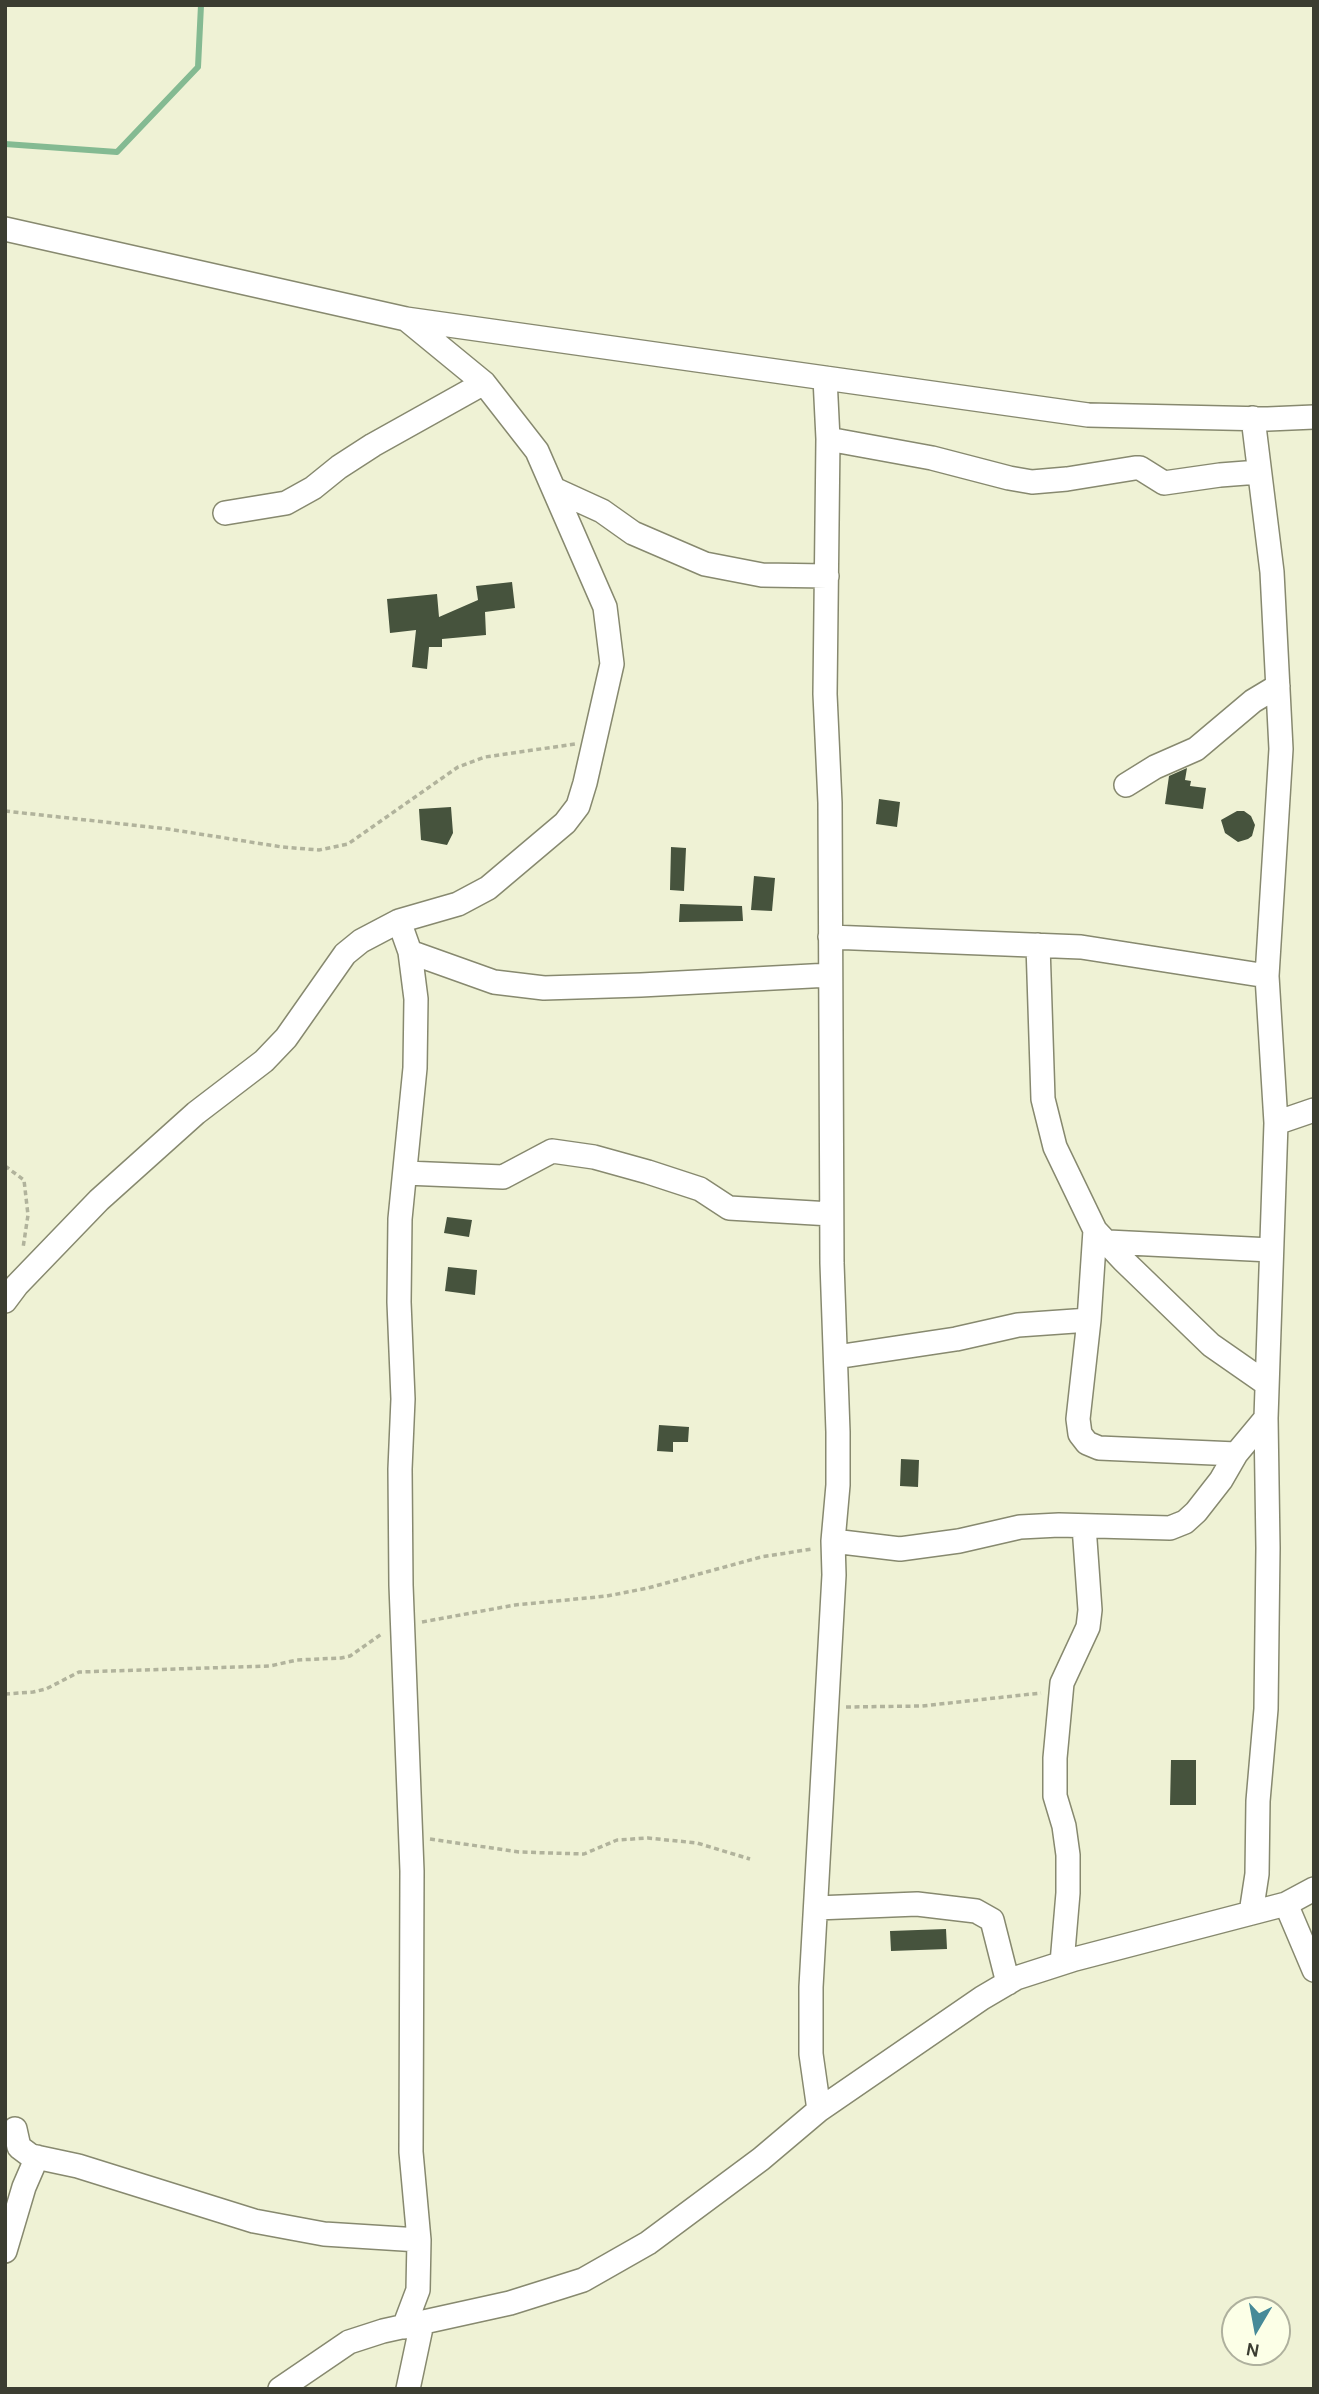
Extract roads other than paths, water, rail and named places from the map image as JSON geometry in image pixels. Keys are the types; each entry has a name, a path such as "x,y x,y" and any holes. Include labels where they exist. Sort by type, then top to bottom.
{"street":[{"path":"5,229 406,319 1088,415 1253,418 1314,416"},
{"path":"5,1301 109,1192 196,1113 264,1061 286,1038 345,954 361,941 399,922 458,904 488,888 565,823 578,806 612,664 605,607 537,450 484,383 406,319"},
{"path":"820,2110 811,2054 811,1987 838,1485 831,1214 830,803 825,694 828,439 825,378"},
{"path":"225,513 286,503 313,488 373,445 484,383"},
{"path":"1251,1913 1257,1874 1258,1801 1266,1709 1266,1418 1276,1123 1267,976 1281,749 1272,572 1253,418"},
{"path":"828,439 932,458 1032,482 1067,480 1135,468 1140,468 1164,483 1259,472"},
{"path":"556,490 602,512 633,533 705,564 762,575 827,576"},
{"path":"1126,785 1155,767 1196,749 1253,701 1278,686"},
{"path":"399,922 410,952 416,999 415,1068 400,1219 399,1302 403,1399 400,1469 402,1623 410,1836 411,2152 419,2240 418,2290 408,2389"},
{"path":"830,937 1082,947 1267,976"},
{"path":"1038,945 1043,1099 1055,1147 1101,1236 1212,1345 1267,1384"},
{"path":"410,952 494,982 544,988 830,975"},
{"path":"1276,1123 1314,1110"},
{"path":"405,1173 503,1177 552,1151 594,1157 648,1172 700,1189 729,1208 831,1214"},
{"path":"1101,1236 1271,1250"},
{"path":"1101,1236 1078,1419 1080,1434 1087,1443 1099,1448 1236,1454"},
{"path":"836,1357 966,1337 1018,1325 1089,1320"},
{"path":"833,1544 900,1549 959,1541 1020,1527 1170,1528 1185,1522 1221,1480 1236,1454 1266,1418"},
{"path":"1062,1964 1068,1856 1064,1826 1055,1796 1055,1758 1062,1686 1088,1627 1090,1610 1084,1526"},
{"path":"281,2389 349,2342 383,2330 510,2303 583,2280 648,2244 761,2160 820,2110 1016,1978 1286,1904 1314,1889"},
{"path":"816,1908 917,1904 976,1911 992,1920 1007,1983"},
{"path":"1286,1904 1314,1969"},
{"path":"15,2129 19,2147 23,2152 78,2166 254,2221 324,2234 419,2240"},
{"path":"5,2251 24,2187 37,2157"}],"waterway":[{"path":"5,144 117,152 198,67 201,5"}]}
